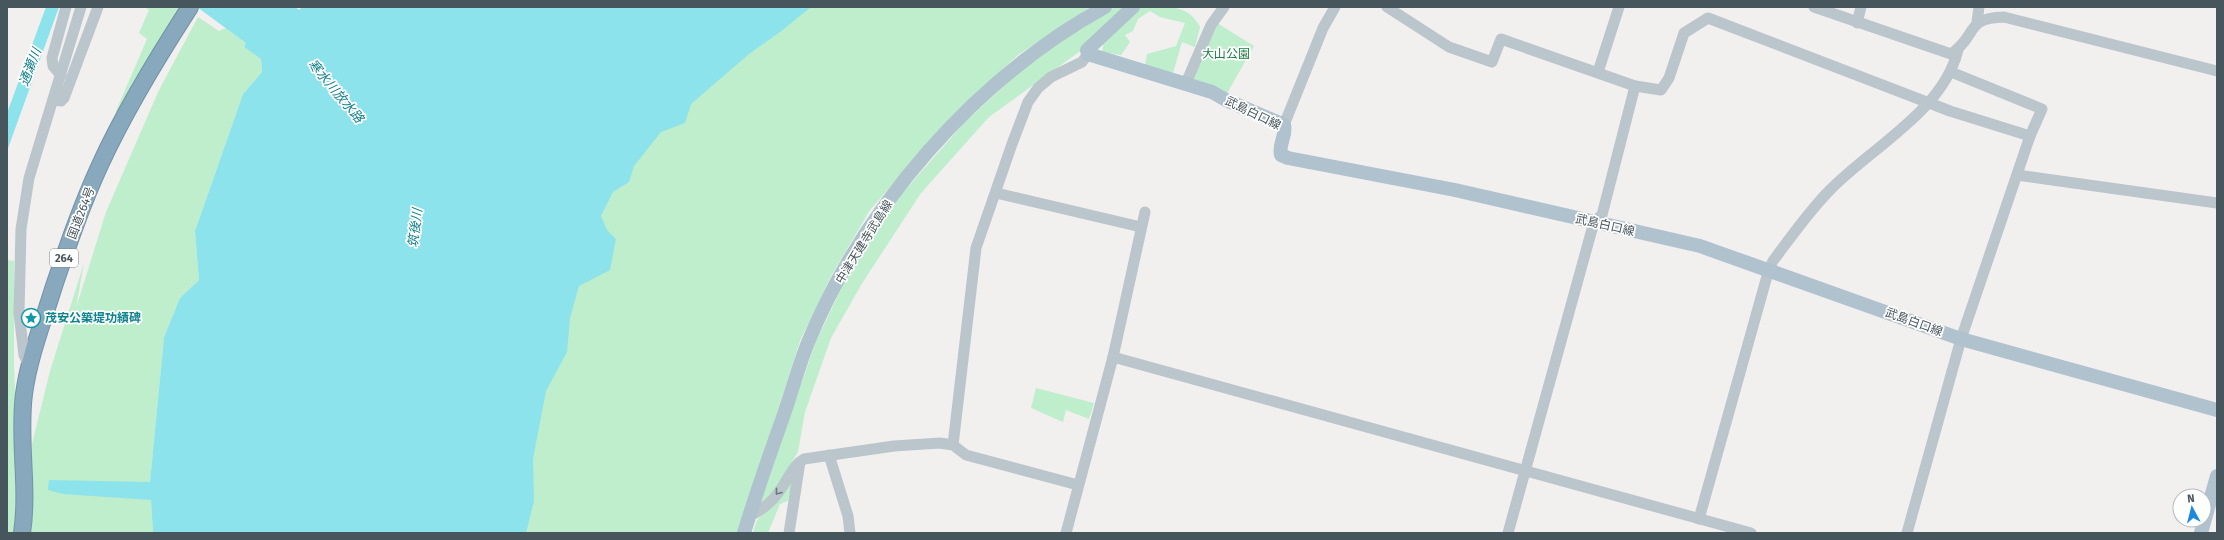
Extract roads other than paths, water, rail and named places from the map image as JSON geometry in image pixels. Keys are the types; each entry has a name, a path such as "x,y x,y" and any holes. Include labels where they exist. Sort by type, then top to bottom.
{"highway":[{"name":"国道264号","path":"22,533 24,503 22,424 29,366 73,230 100,165 158,57 190,7"}],"main road":[{"name":"中津天建寺武島線","path":"744,533 807,345 841,274 876,217 909,175 959,118 1022,61 1076,23 1105,7"},
{"path":"1088,54 1087,50 1133,7"},
{"name":"武島白口線","path":"1088,54 1212,92 1226,100 1284,125 1285,129 1279,149 1281,155 1288,158 1455,190 1700,246 1769,269 1961,339 2217,410"},
{"path":"2202,533 2217,476"}],"street":[{"path":"61,75 53,66 52,58 66,7"},
{"path":"29,366 24,355 19,313 21,229 29,178 81,7"},
{"path":"53,100 61,101 64,98 98,7"},
{"path":"1186,83 1211,26 1224,7"},
{"path":"1284,125 1323,28 1335,7"},
{"path":"1387,7 1437,37 1449,47 1492,62 1501,39 1636,86 1661,90 1670,78 1684,33 1708,18 1978,121 2030,136"},
{"path":"1598,72 1619,7"},
{"path":"1814,7 1943,52 1951,54 1958,50"},
{"path":"1857,23 1861,7"},
{"path":"1699,518 1769,269 1785,244 1830,190 1928,102 1950,72 1958,50 1977,22 1979,7"},
{"path":"1977,22 1986,18 2012,18 2217,71"},
{"path":"953,445 976,248 1028,102 1038,88 1051,77 1082,62 1088,54"},
{"path":"1907,533 1961,339 2030,136 2042,109 1950,72"},
{"path":"1508,533 1594,222 1602,215 1636,86"},
{"path":"2017,175 2217,204"},
{"path":"996,193 1141,227"},
{"path":"1066,533 1113,358 1145,212"},
{"path":"1113,358 1751,533"},
{"path":"749,516 756,514 778,494 800,461 829,455 894,446 940,443 953,445 966,455 1078,485"},
{"path":"829,455 848,516 850,533"},
{"path":"789,533 800,461"}],"water":[{"name":"通瀬川","path":"46,7 59,7 7,151 7,113"},
{"path":"197,7 295,7 299,10 302,7 811,7 749,54 691,104 685,123 661,132 634,166 629,182 613,192 601,216 607,230 616,239 610,270 579,286 570,318 567,352 546,391 533,459 534,501 526,533 153,533 151,500 63,494 48,490 49,480 150,482 164,337 180,298 199,280 195,231 243,94 262,72 261,59 244,47 246,43"}],"place":[{"name":"茂安公築堤功績碑","path":"31,318"}],"park label":[{"name":"大山公園","path":"1226,54"}],"water label":[{"name":"寒水川放水路","path":"336,91"},
{"name":"筑後川","path":"415,228"}]}
